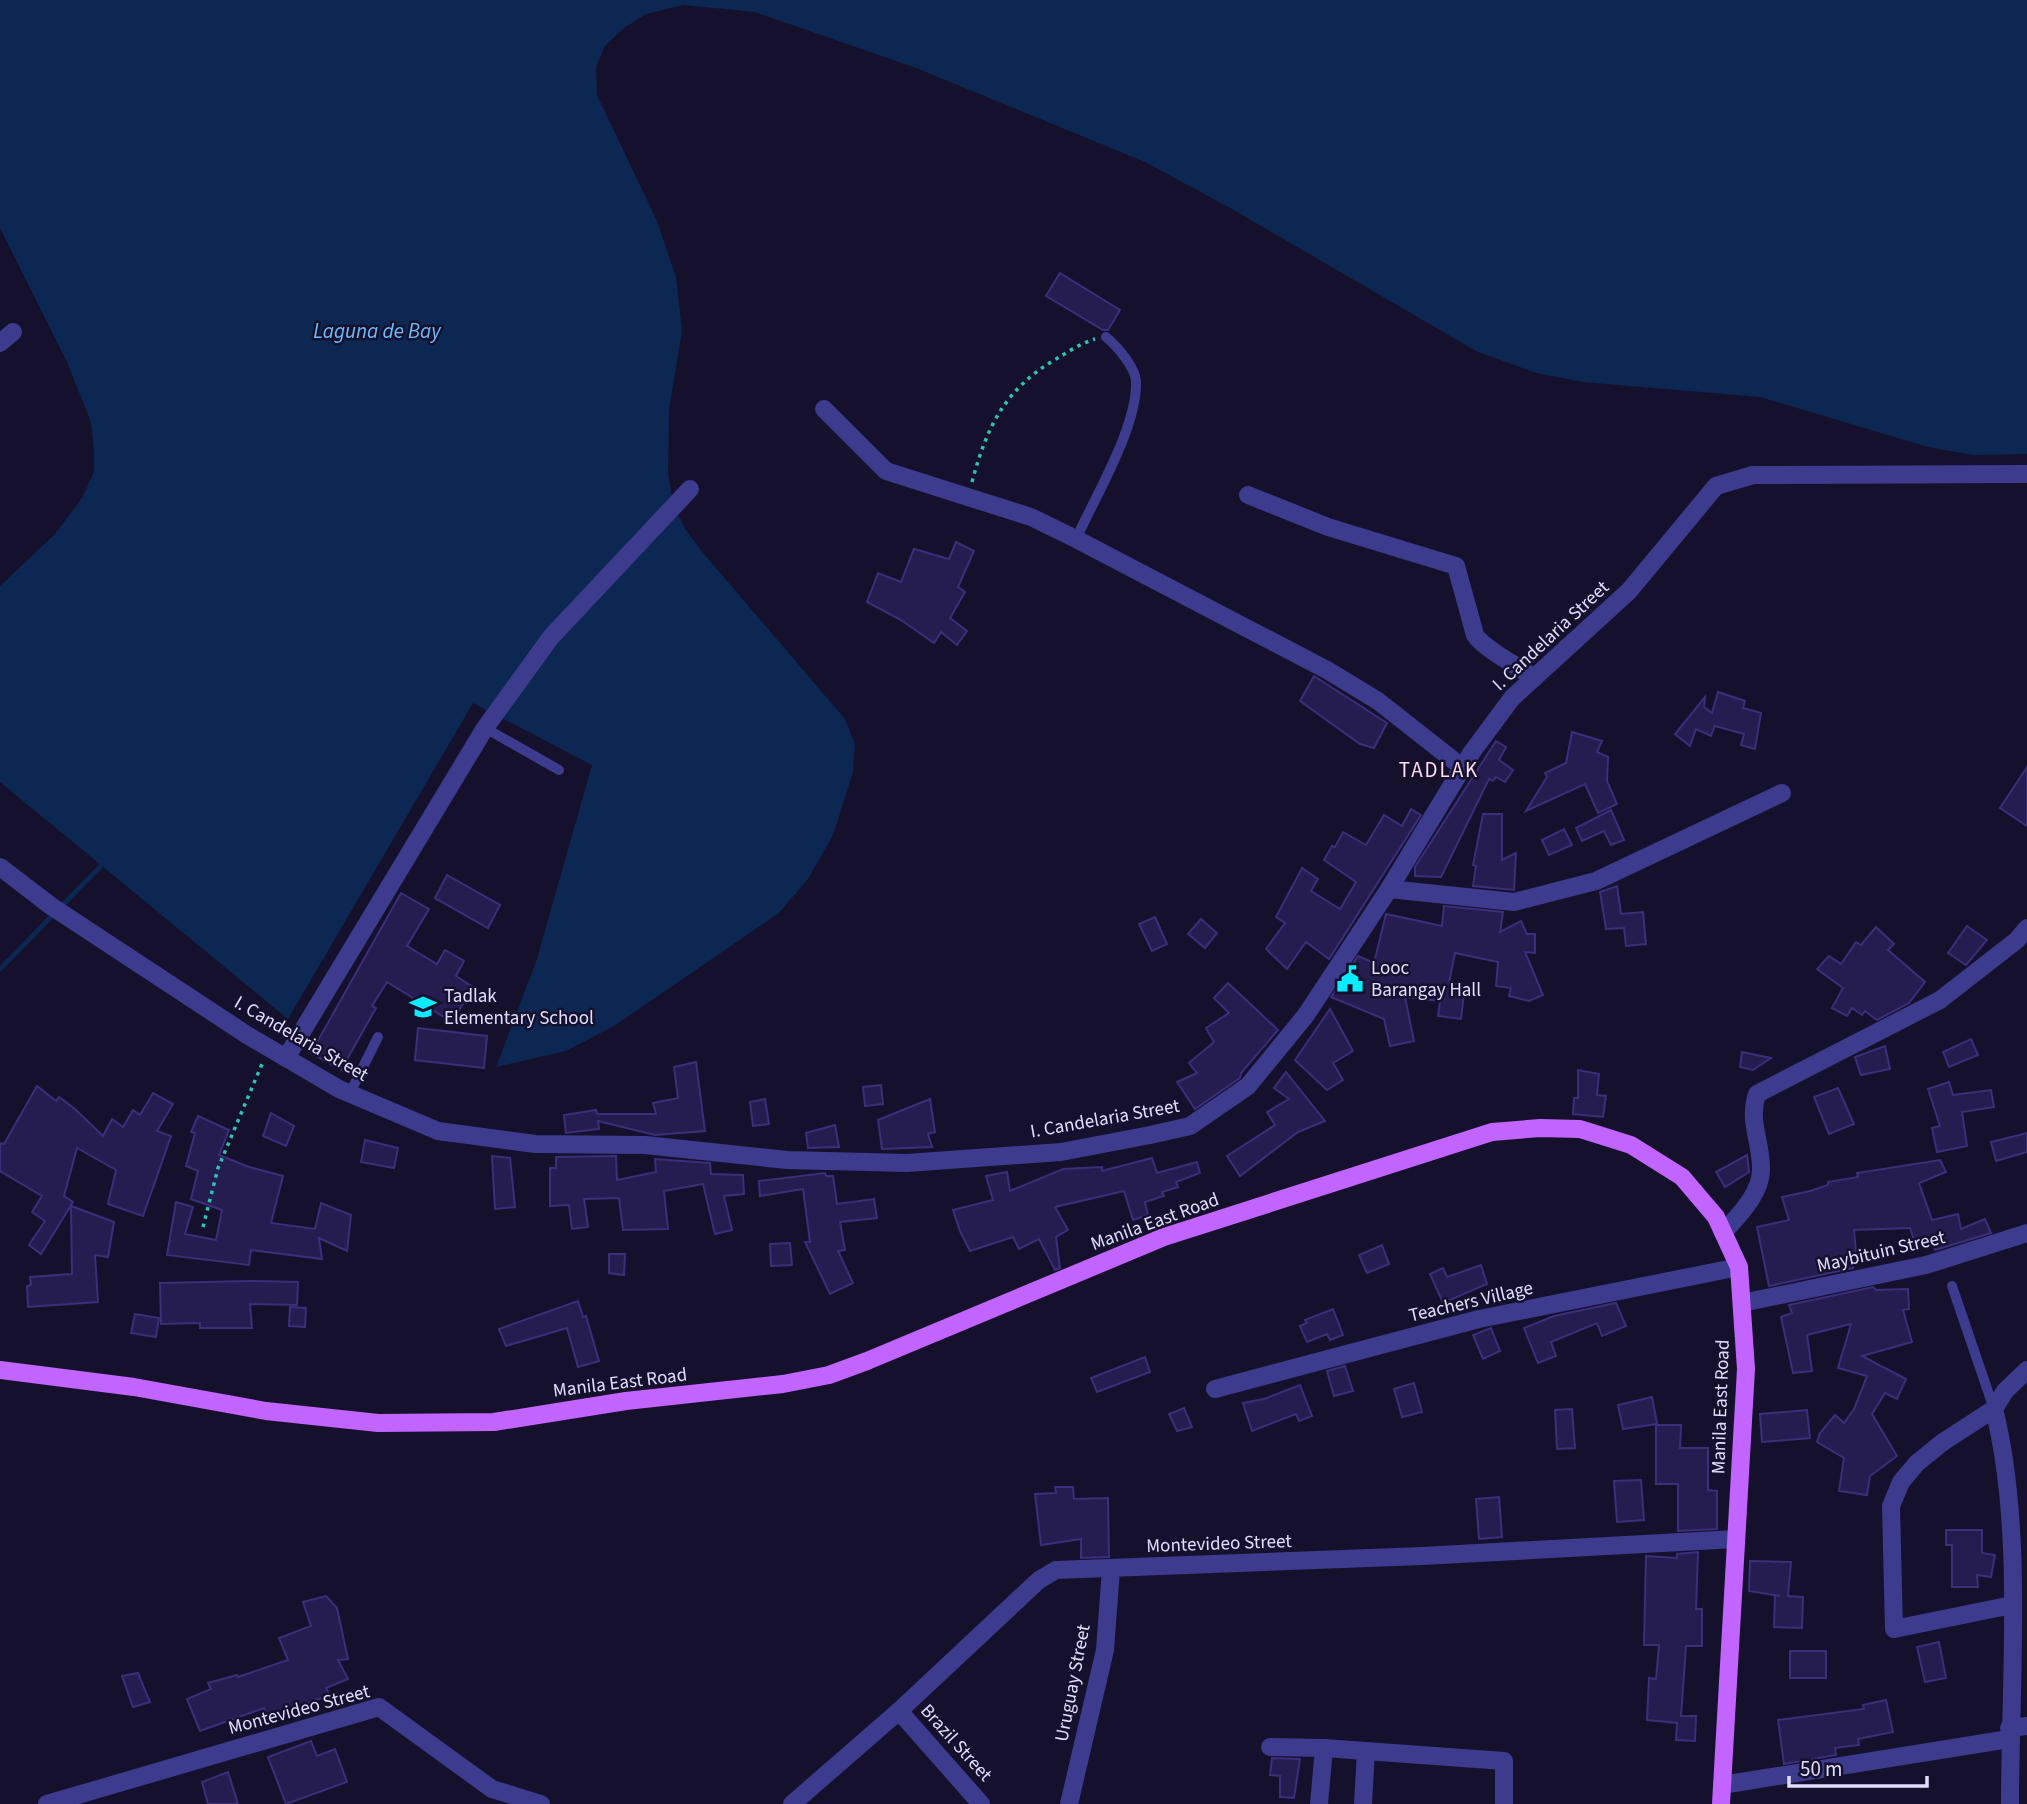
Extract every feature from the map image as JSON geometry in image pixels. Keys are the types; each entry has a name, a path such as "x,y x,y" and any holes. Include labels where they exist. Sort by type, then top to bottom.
{"main road":[{"name":"Manila East Road","path":"0,1370 134,1387 266,1411 378,1423 494,1422 626,1401 783,1384 829,1375 854,1366 1164,1237 1492,1132 1580,1129 1631,1145 1682,1177 1716,1217 1739,1267 1746,1369 1721,1804"}],"street":[{"path":"824,409 886,471 1031,517 1076,539 1327,670 1378,701 1462,767"},
{"name":"I. Candelaria Street","path":"0,867 51,906 286,1058 350,1093 438,1131 535,1143 645,1145 787,1160 907,1163 1062,1152 1150,1135 1190,1126 1248,1086 1306,1015 1389,889 1462,767 1512,698 1629,591 1716,486 1753,475 2027,474"},
{"path":"286,1058 485,728 551,637 673,504 690,489"},
{"path":"1248,495 1328,527 1456,566 1475,635 1481,645 1504,656 1534,678"},
{"path":"1389,889 1514,902 1596,881 1782,793"},
{"path":"1723,1233 1747,1206 1762,1171 1751,1111 1757,1094 1940,1000 2017,940 2027,928"},
{"name":"Maybituin Street","path":"1742,1303 1926,1265 2027,1233"},
{"name":"Teachers Village","path":"1215,1390 1479,1319 1739,1267"},
{"path":"2012,1605 1894,1629 1891,1506 1901,1482 1917,1463 1943,1442 1994,1409 2005,1391 2027,1370"},
{"path":"1994,1409 2005,1454 2012,1605 2016,1800"},
{"name":"Montevideo Street","path":"798,1803 1040,1580 1056,1570 1736,1539"},
{"name":"Uruguay Street","path":"1069,1804 1105,1650 1111,1569"},
{"name":"Montevideo Street","path":"47,1804 102,1796 379,1707 492,1789 541,1804"},
{"name":"Brazil Street","path":"899,1711 981,1804"},
{"path":"1722,1785 2015,1731"},
{"path":"1270,1747 1324,1748 1504,1761 1504,1804"},
{"path":"1319,1804 1324,1748"},
{"path":"1363,1804 1366,1751"}],"lane":[{"path":"1076,539 1133,414 1136,378 1117,346 1106,337"},
{"path":"485,728 559,770"},
{"path":"350,1093 378,1037"},
{"path":"1952,1286 1994,1409"}],"path":[{"path":"968,497 982,446 1005,401 1028,375 1091,339 1106,337"},
{"path":"204,1227 218,1168 268,1047"}],"water":[{"name":"Laguna de Bay","path":"0,0 2027,0 2027,454 1973,455 1928,447 1760,397 1583,382 1536,373 1476,351 1232,209 1145,162 916,68 755,12 683,5 646,14 624,28 605,46 596,67 597,95 657,221 676,277 682,331 669,410 668,473 673,504 685,529 704,554 845,719 855,744 853,772 833,835 808,879 779,913 614,1026 566,1051 496,1067 536,962 592,765 473,703 288,1019 0,782 0,586 55,534 82,498 94,472 94,450 91,422 67,362 0,228"}],"building":[{"path":"1060,273 1120,310 1108,330 1103,330 1046,296"},
{"path":"956,542 974,551 958,587 965,592 950,618 967,631 957,645 941,632 934,643 901,620 867,602 878,573 901,582 914,549 949,559"},
{"path":"1314,676 1387,723 1374,748 1360,744 1300,701"},
{"path":"1718,692 1745,701 1743,708 1761,713 1755,749 1741,745 1744,734 1715,726 1711,736 1696,729 1690,746 1675,734 1705,697 1704,707 1712,713"},
{"path":"1572,732 1602,741 1597,752 1608,757 1607,781 1617,804 1598,813 1585,784 1526,811 1547,777 1545,773 1566,763"},
{"path":"1496,741 1506,747 1499,760 1513,770 1505,782 1496,777 1493,781 1489,779 1441,877 1415,876 1415,867"},
{"path":"2027,767 2027,826 2000,808"},
{"path":"1411,809 1421,815 1329,959 1306,942 1287,969 1266,949 1285,923 1276,917 1302,868 1318,879 1311,891 1340,909 1356,882 1324,860 1332,846 1335,847 1343,832 1366,845 1384,815 1402,826"},
{"path":"1611,810 1624,840 1611,845 1604,831 1582,841 1576,828"},
{"path":"1483,814 1502,814 1502,860 1516,853 1514,890 1473,886 1476,866 1473,865"},
{"path":"1564,829 1572,845 1549,855 1542,840"},
{"path":"447,875 500,905 488,928 435,898"},
{"path":"1617,886 1621,914 1643,912 1646,944 1626,946 1624,928 1606,929 1600,892"},
{"path":"401,893 429,909 407,946 437,964 445,950 464,961 456,976 473,987 452,1022 387,982 372,1006 376,1008 341,1070 311,1053"},
{"path":"1444,906 1503,912 1500,932 1521,921 1527,934 1535,934 1535,953 1525,952 1543,995 1529,1001 1509,996 1511,988 1496,986 1498,962 1455,953 1449,983 1465,985 1461,1019 1438,1016 1440,1001 1405,997 1414,1041 1390,1046 1384,1019 1331,997 1358,956 1374,963 1386,914 1442,926"},
{"path":"1155,917 1167,944 1152,951 1139,924"},
{"path":"1201,919 1217,933 1205,948 1188,934"},
{"path":"1967,926 1987,940 1966,965 1948,953"},
{"path":"1876,927 1894,944 1888,950 1925,982 1909,1003 1877,1020 1865,1011 1862,1015 1852,1008 1847,1016 1832,1008 1843,988 1817,969 1829,956 1841,964 1856,942 1861,945"},
{"path":"1228,983 1278,1030 1241,1073 1240,1078 1195,1109 1177,1082 1197,1073 1189,1063 1214,1042 1206,1028 1229,1013 1214,998"},
{"path":"1330,1009 1353,1051 1333,1063 1343,1080 1327,1090 1295,1060"},
{"path":"418,1028 487,1036 484,1068 415,1060"},
{"path":"1971,1039 1978,1055 1949,1067 1943,1052"},
{"path":"1885,1046 1890,1069 1861,1075 1855,1057"},
{"path":"1742,1052 1771,1058 1753,1070 1740,1067"},
{"path":"696,1062 705,1131 655,1135 598,1121 599,1129 566,1133 564,1115 596,1110 597,1114 656,1114 653,1103 678,1098 674,1067"},
{"path":"1578,1070 1599,1074 1597,1095 1606,1096 1603,1117 1573,1114 1574,1098 1578,1098"},
{"path":"1286,1072 1325,1121 1298,1132 1240,1176 1227,1156 1275,1125 1267,1112 1289,1099 1274,1088"},
{"path":"1949,1082 1953,1095 1991,1090 1994,1107 1962,1112 1967,1146 1937,1152 1932,1128 1940,1126 1928,1089"},
{"path":"881,1085 883,1104 865,1106 863,1087"},
{"path":"37,1086 56,1101 59,1097 75,1109 103,1136 112,1119 123,1127 133,1110 140,1115 153,1093 173,1104 157,1131 171,1136 143,1216 108,1204 116,1170 77,1148 64,1196 73,1202 41,1254 29,1245 45,1221 32,1212 42,1196 0,1171 0,1143 4,1144"},
{"path":"1838,1088 1854,1124 1829,1134 1814,1097"},
{"path":"765,1099 769,1124 753,1126 750,1102"},
{"path":"930,1099 935,1132 928,1134 932,1147 882,1149 878,1120"},
{"path":"271,1113 294,1126 286,1146 263,1136"},
{"path":"198,1116 229,1130 219,1155 283,1176 271,1223 315,1229 321,1203 351,1215 347,1251 319,1238 322,1259 251,1250 249,1265 167,1255 176,1202 193,1207 185,1234 216,1240 222,1210 191,1199 198,1171 186,1166 195,1133 191,1132"},
{"path":"835,1125 839,1147 808,1148 806,1133"},
{"path":"2027,1133 2027,1152 1996,1161 1991,1142"},
{"path":"365,1140 398,1148 394,1168 361,1162"},
{"path":"1747,1155 1749,1172 1725,1187 1716,1172"},
{"path":"492,1156 510,1158 515,1207 495,1209"},
{"path":"616,1156 617,1180 656,1172 655,1159 710,1163 711,1174 743,1175 744,1194 724,1196 732,1230 715,1234 703,1184 664,1191 668,1229 623,1230 619,1198 584,1199 588,1227 572,1229 569,1205 550,1206 550,1168 556,1168 556,1157"},
{"path":"1152,1158 1157,1173 1197,1162 1200,1173 1176,1182 1178,1187 1162,1192 1164,1196 1145,1202 1148,1215 1133,1220 1124,1191 1055,1207 1068,1230 1056,1237 1060,1268 1055,1270 1039,1239 1019,1249 1013,1237 970,1251 953,1210 993,1200 986,1176 1007,1172 1010,1191 1063,1169 1102,1167 1102,1171"},
{"path":"1940,1160 1946,1172 1919,1183 1932,1220 1958,1214 1961,1229 1985,1219 1991,1233 1935,1250 1932,1241 1916,1246 1910,1228 1854,1230 1856,1252 1850,1255 1853,1268 1769,1286 1757,1227 1789,1220 1782,1197 1810,1191 1828,1185 1828,1182 1858,1177 1857,1173"},
{"path":"825,1173 826,1176 833,1176 837,1204 874,1199 877,1218 840,1222 845,1250 838,1251 853,1283 830,1294 805,1242 810,1242 803,1189 760,1196 759,1181"},
{"path":"71,1206 114,1222 108,1257 95,1255 98,1302 28,1307 27,1286 31,1285 30,1277 72,1274"},
{"path":"790,1243 792,1265 771,1266 770,1244"},
{"path":"1382,1245 1389,1264 1367,1273 1359,1255"},
{"path":"609,1254 625,1254 624,1275 609,1273"},
{"path":"1481,1265 1487,1284 1443,1303 1430,1274 1443,1268 1447,1277"},
{"path":"298,1282 297,1305 250,1304 252,1328 200,1328 200,1323 161,1324 160,1283"},
{"path":"1873,1287 1876,1290 1908,1289 1909,1309 1903,1310 1912,1342 1862,1356 1906,1379 1897,1399 1885,1393 1872,1414 1897,1456 1870,1476 1867,1495 1839,1491 1844,1458 1817,1442 1820,1433 1835,1415 1844,1423 1854,1409 1867,1376 1838,1368 1851,1324 1807,1335 1812,1371 1793,1373 1781,1317 1792,1313 1789,1305"},
{"path":"578,1301 583,1317 586,1316 599,1361 578,1367 567,1328 506,1346 499,1329"},
{"path":"1616,1303 1626,1326 1602,1336 1597,1323 1551,1342 1556,1356 1538,1363 1524,1328 1554,1316"},
{"path":"290,1307 306,1308 305,1327 289,1326"},
{"path":"1333,1309 1343,1335 1330,1340 1327,1334 1307,1342 1300,1326 1307,1323 1305,1320"},
{"path":"135,1314 159,1318 156,1337 131,1333"},
{"path":"1491,1328 1500,1351 1483,1359 1473,1335"},
{"path":"1145,1357 1150,1372 1097,1392 1091,1378"},
{"path":"1345,1366 1353,1391 1334,1396 1327,1371"},
{"path":"1414,1383 1422,1412 1402,1417 1394,1389"},
{"path":"1300,1385 1312,1416 1299,1421 1296,1414 1252,1431 1243,1403 1264,1399"},
{"path":"1652,1397 1657,1424 1623,1429 1618,1405"},
{"path":"1184,1408 1192,1427 1177,1431 1169,1414"},
{"path":"1572,1409 1575,1448 1557,1449 1555,1410"},
{"path":"1807,1410 1810,1438 1762,1442 1760,1414"},
{"path":"1656,1425 1681,1425 1680,1448 1708,1448 1708,1490 1717,1491 1717,1529 1678,1531 1678,1484 1656,1484"},
{"path":"1641,1480 1644,1520 1617,1522 1614,1481"},
{"path":"1055,1487 1073,1487 1074,1499 1108,1498 1109,1557 1081,1558 1081,1539 1041,1545 1035,1494 1056,1493"},
{"path":"1499,1497 1502,1537 1479,1539 1476,1499"},
{"path":"1946,1530 1982,1530 1982,1553 1995,1555 1991,1577 1977,1575 1978,1587 1952,1587 1952,1545 1946,1545"},
{"path":"1698,1552 1696,1609 1702,1609 1702,1646 1686,1646 1681,1716 1696,1716 1695,1741 1676,1740 1677,1723 1647,1720 1649,1678 1656,1679 1659,1645 1644,1645 1646,1556 1677,1558 1677,1554"},
{"path":"1750,1561 1791,1562 1788,1596 1803,1597 1802,1628 1774,1627 1775,1595 1749,1591"},
{"path":"326,1596 337,1608 348,1659 338,1660 348,1679 326,1688 330,1695 297,1707 267,1716 264,1708 200,1731 187,1699 211,1689 208,1683 237,1675 238,1677 288,1660 279,1638 311,1626 303,1602"},
{"path":"1939,1642 1946,1678 1925,1682 1917,1647"},
{"path":"1790,1651 1826,1651 1826,1678 1790,1678"},
{"path":"138,1673 150,1702 133,1707 122,1676"},
{"path":"1886,1700 1893,1732 1858,1739 1859,1745 1835,1748 1836,1755 1784,1764 1778,1720 1864,1709 1863,1705"},
{"path":"311,1741 317,1756 335,1749 347,1782 286,1804 268,1757"},
{"path":"1272,1758 1300,1759 1294,1798 1280,1797 1280,1776 1270,1775"},
{"path":"228,1772 238,1804 208,1804 202,1782"}],"waterway":[{"path":"0,969 102,865"}],"place":[{"name":"Looc Barangay Hall","path":"1350,979"},
{"name":"Tadlak Elementary School","path":"423,1007"}],"district":[{"name":"TADLAK","path":"1439,770"}]}
